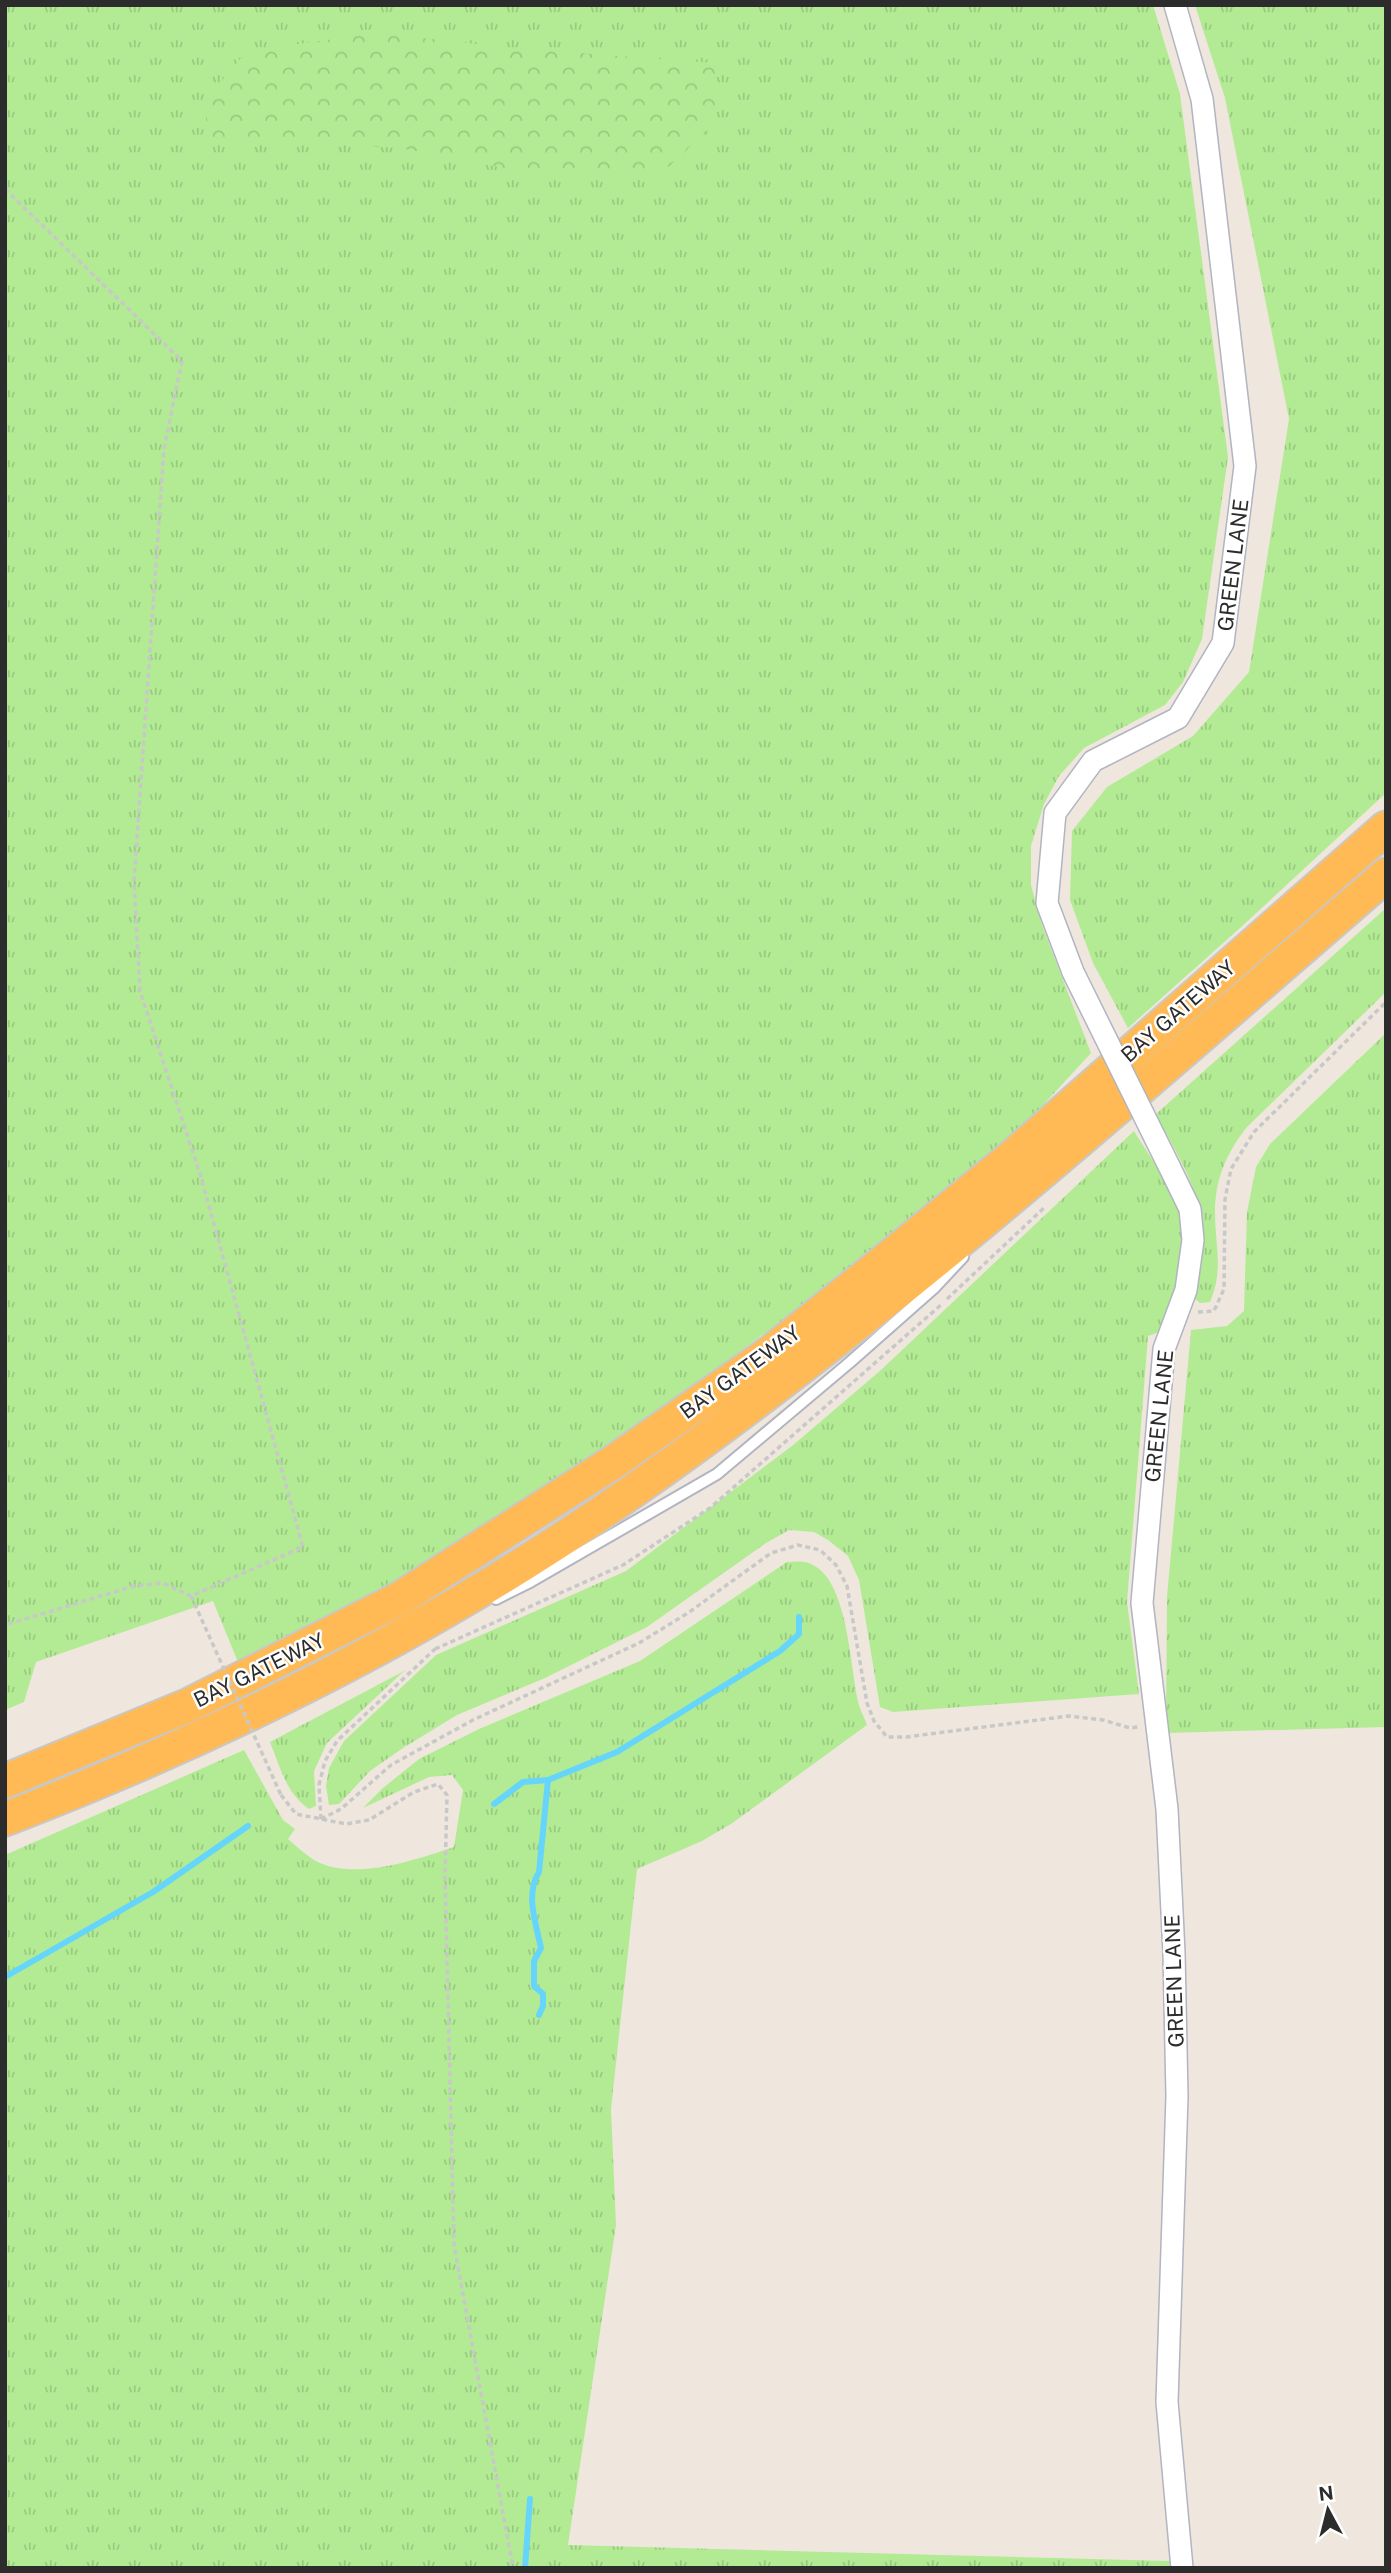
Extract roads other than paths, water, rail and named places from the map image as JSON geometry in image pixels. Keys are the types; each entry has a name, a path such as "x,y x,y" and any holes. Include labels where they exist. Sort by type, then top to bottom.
{"highway":[{"name":"BAY GATEWAY","path":"5,1781 189,1704 399,1599 615,1461 771,1352 928,1226 1022,1148 1386,828"},
{"name":"BAY GATEWAY","path":"5,1819 97,1783 265,1708 414,1629 519,1566 632,1492 786,1379 1036,1178 1386,876"}],"street":[{"name":"GREEN LANE","path":"1175,5 1202,99 1245,466 1223,643 1178,718 1093,761 1055,813 1047,903 1073,972 1190,1209 1193,1240 1185,1290 1164,1349 1142,1603 1167,1809 1176,2013 1175,2186 1167,2402 1182,2568"}],"lane":[{"path":"981,1238 1036,1178"},
{"path":"480,1606 530,1582 717,1474 934,1288 972,1248"},
{"path":"265,1708 467,1612"}],"waterway":[{"path":"539,2015 543,2006 543,1994 534,1986 534,1961 541,1948 532,1899 539,1872 548,1780 617,1752 780,1651 799,1634 799,1617"},
{"path":"494,1804 523,1782 548,1780"},
{"path":"5,1977 153,1892 248,1826"},
{"path":"525,2568 530,2499"}]}
